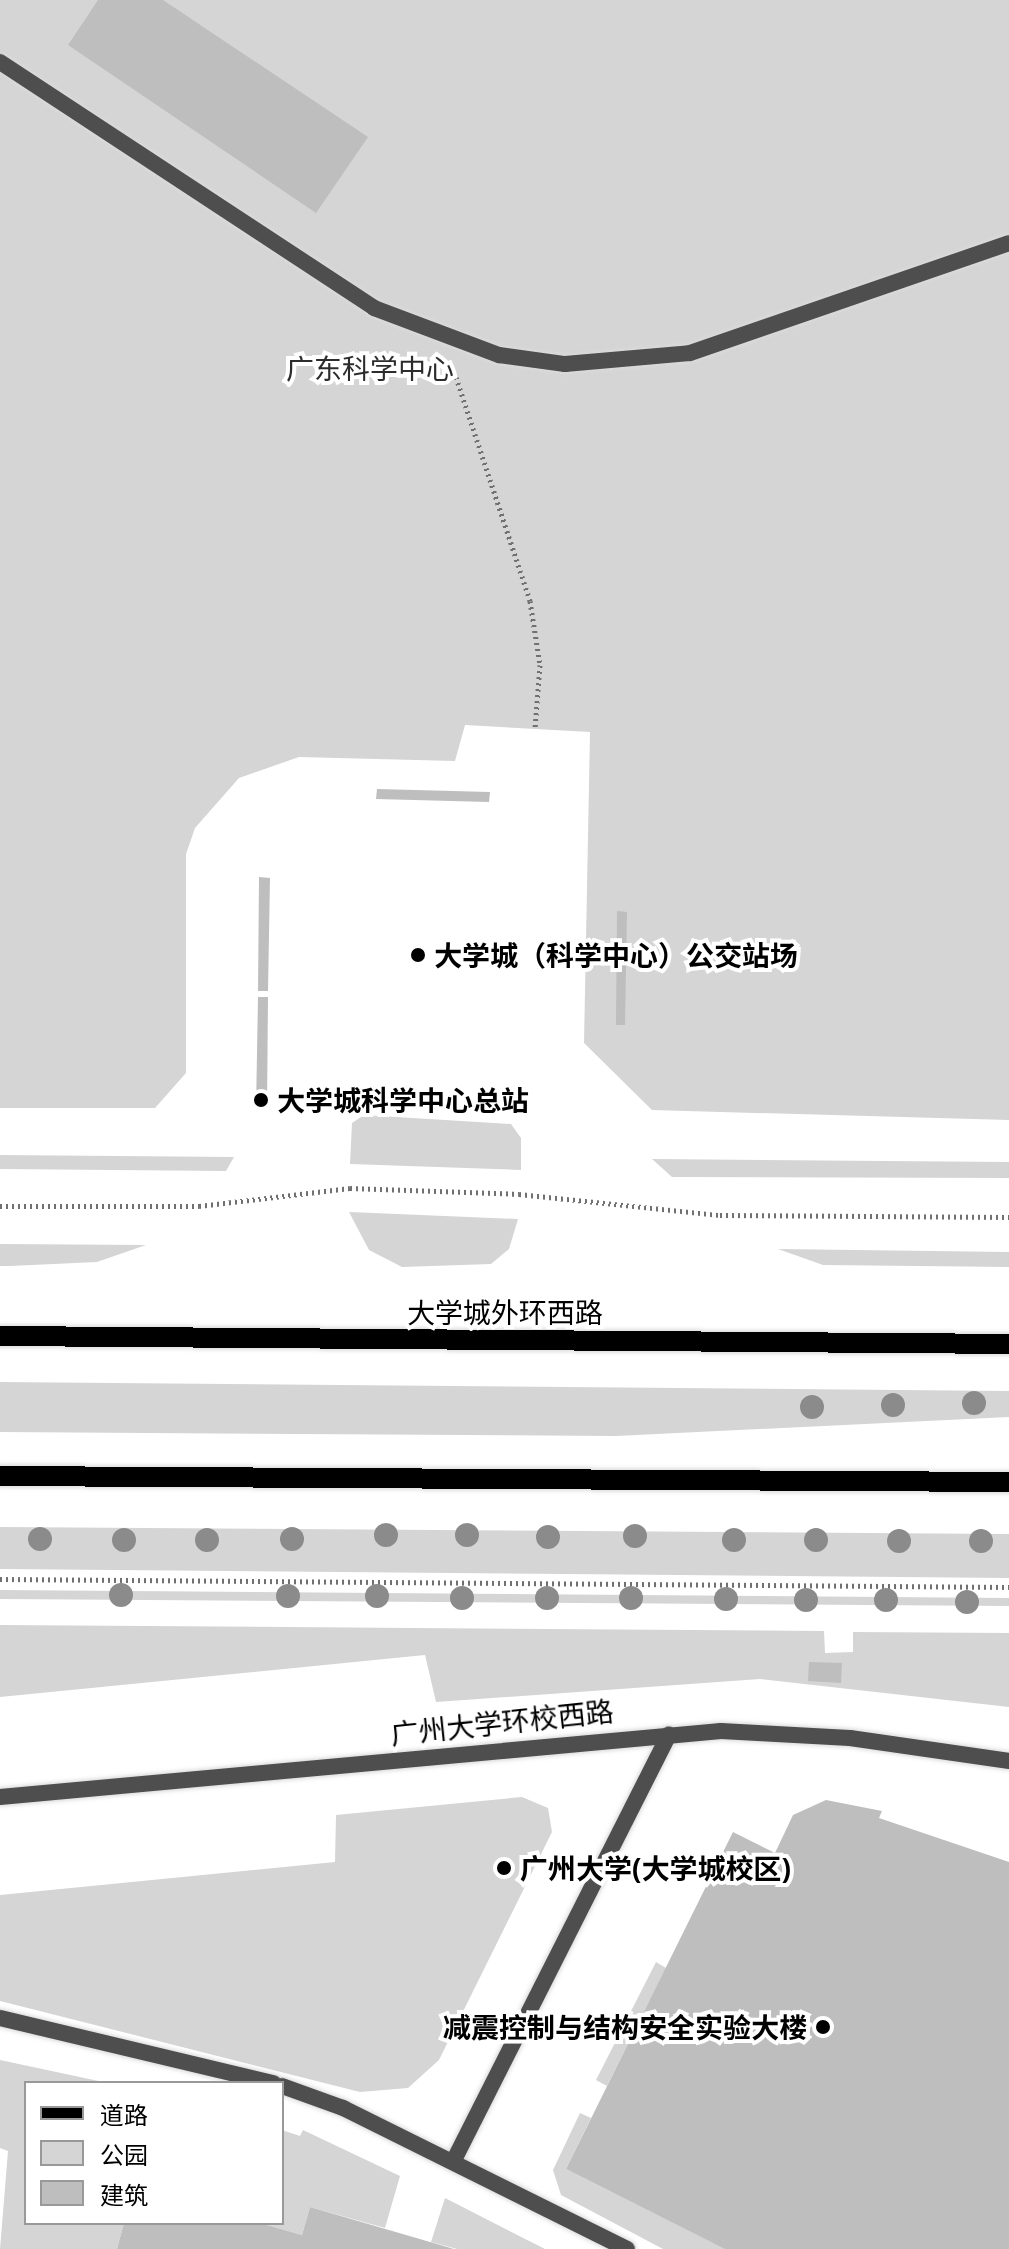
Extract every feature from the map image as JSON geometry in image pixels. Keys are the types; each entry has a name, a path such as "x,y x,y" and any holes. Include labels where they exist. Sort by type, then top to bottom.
{"main road":[{"name":"大学城外环西路","path":"0,1336 1009,1344"},
{"path":"0,1476 1009,1482"}],"lane":[{"path":"0,62 297,261 438,336 565,364 690,353 1009,243"},
{"path":"453,2162 669,1734"},
{"name":"广州大学环校西路","path":"0,1797 669,1734 850,1738 1009,1761"},
{"path":"0,2018 265,2081"},
{"path":"284,2087 453,2162 627,2249"}],"path":[{"path":"438,336 475,423 530,601 540,665 535,729"},
{"path":"0,1206 199,1206 350,1188 519,1194 720,1215 1009,1217"},
{"path":"0,1579 1009,1587"}],"green space":[{"name":"广东科学中心","path":"0,0 1009,0 1009,1120 652,1110 584,1043 590,732 465,725 455,761 299,757 239,778 195,828 186,854 186,1073 155,1108 0,1108"},
{"path":"364,1115 511,1124 521,1138 521,1170 350,1164 352,1123"},
{"path":"0,1155 234,1157 226,1171 0,1169"},
{"path":"652,1159 1009,1162 1009,1178 672,1177"},
{"path":"349,1212 518,1219 509,1249 491,1264 402,1267 369,1250"},
{"path":"0,1244 146,1245 97,1262 0,1266"},
{"path":"778,1249 1009,1252 1009,1267 823,1265"},
{"path":"0,1382 1009,1391 1009,1417 616,1436 0,1432"},
{"path":"0,1527 1009,1534 1009,1578 0,1569"},
{"path":"0,1590 1009,1598 1009,1606 0,1599"},
{"path":"0,1625 824,1631 825,1653 853,1652 853,1632 1009,1633 1009,1707 760,1679 436,1702 425,1655 0,1697"},
{"path":"522,1797 548,1808 552,1832 439,2060 408,2088 360,2092 0,2001 0,1895 335,1862 336,1815"},
{"path":"656,1962 666,1968 607,2086 596,2080"},
{"path":"0,2060 99,2081 24,2081 24,2225 123,2225 117,2249 0,2249 8,2151 0,2148"},
{"path":"580,2113 591,2118 566,2169 726,2249 663,2249 561,2195 553,2170"},
{"path":"303,2130 400,2176 385,2228 310,2207 302,2235 267,2225 284,2225 284,2131 300,2136"},
{"path":"445,2198 545,2249 457,2249 431,2242"}],"building":[{"path":"98,0 163,0 368,137 316,213 68,45"},
{"path":"377,789 490,792 489,802 376,799"},
{"path":"259,877 270,878 268,991 258,991"},
{"path":"617,911 627,912 625,1025 616,1025"},
{"path":"258,997 268,997 267,1109 256,1110"},
{"path":"809,1662 842,1663 841,1683 808,1681"},
{"name":"减震控制与结构安全实验大楼","path":"826,1800 882,1811 879,1818 1009,1862 1009,2249 725,2249 566,2169 733,1832 775,1853 793,1815"},
{"path":"310,2207 454,2249 117,2249 123,2225 267,2225 302,2235"}],"place":[{"name":"大学城（科学中心）公交站场","path":"418,955"},
{"name":"大学城科学中心总站","path":"261,1100"},
{"name":"广州大学(大学城校区)","path":"504,1868"},
{"name":"减震控制与结构安全实验大楼","path":"823,2027"}]}
